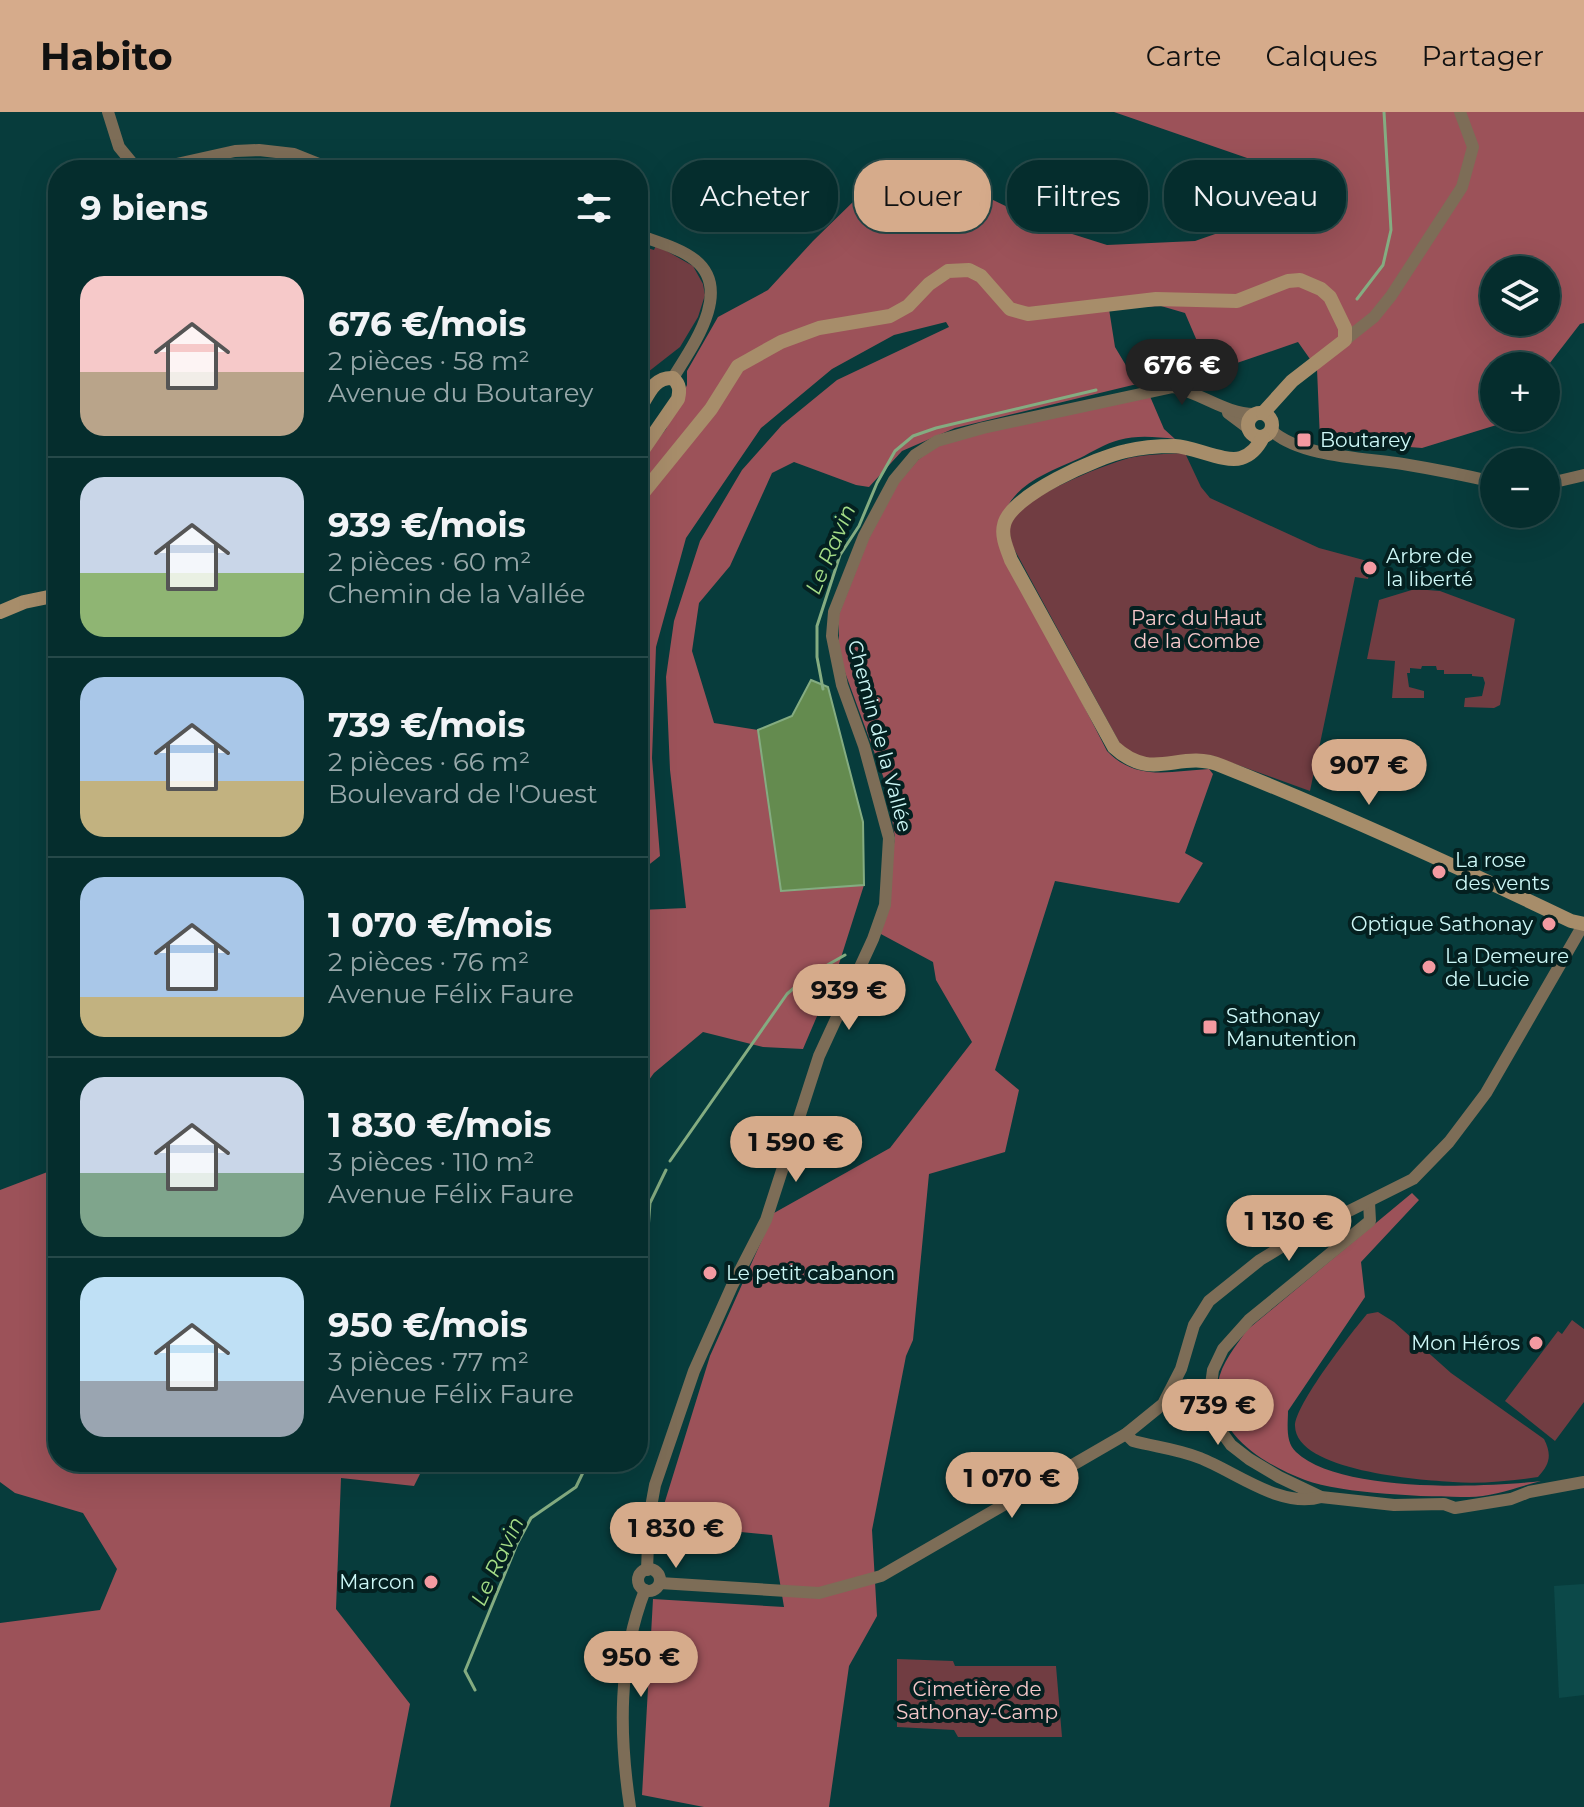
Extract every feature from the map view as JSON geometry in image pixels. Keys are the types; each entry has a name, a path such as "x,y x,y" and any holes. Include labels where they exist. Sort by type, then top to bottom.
{"main road":[{"path":"648,487 711,409 738,366 781,342 819,328 890,316 908,306 929,284 948,271 969,270 981,276 1010,309 1028,314 1156,299 1237,301 1288,281 1300,280 1321,289 1330,297 1345,328 1345,340 1306,370 1283,393 1246,449 1241,453 1214,454 1178,446 1124,451 1056,479 1024,497 1011,509 1004,524 1004,541 1011,560 1114,747 1125,758 1141,766 1208,760 1305,799 1584,925"},
{"path":"648,394 660,380 673,378 680,390 678,399 648,442"},
{"path":"0,612 24,602 48,597"}],"street":[{"path":"108,112 119,147 130,160"},
{"path":"1345,340 1374,317 1391,296 1462,187 1473,147 1460,112"},
{"path":"194,160 235,151 259,150 294,154 309,160"},
{"path":"648,239 697,261 705,271 711,288 709,309 673,378"},
{"name":"Chemin de la Vallée","path":"647,1570 649,1518 655,1485 694,1371 766,1220 819,1056 873,939 885,905 889,838 864,746 842,685 832,636 834,612 864,536 894,480 915,455 937,441 983,428 1173,387 1190,391 1235,411 1292,443 1333,454 1480,479"},
{"path":"1560,481 1584,475"},
{"path":"660,1583 819,1593 881,1576 1126,1434 1163,1404 1181,1369 1194,1325 1209,1301 1260,1260 1301,1235 1413,1179 1449,1142 1486,1093 1584,925"},
{"path":"1321,1497 1269,1471 1231,1445 1211,1410 1213,1370 1223,1349 1249,1320 1370,1221 1369,1202"},
{"path":"1126,1434 1133,1441 1200,1458 1281,1495 1307,1501 1321,1497 1394,1505 1444,1504 1455,1508 1584,1482"},
{"path":"1292,1498 1308,1489"},
{"path":"645,1590 638,1580 647,1570 657,1573 660,1583"},
{"path":"645,1590 654,1590 660,1583"},
{"path":"630,1807 622,1703 633,1621 645,1590"}],"shaded area":[{"path":"1114,112 1584,112 1584,323 1558,352 1480,352 1480,430 1422,448 1320,440 1317,369 1298,342 1234,364 1212,376 1185,313 1161,306 1109,309 1115,347 1137,384 955,428 902,451 869,487 794,462 772,473 730,566 699,603 692,651 714,723 758,730 781,891 864,885 838,967 803,1049 763,1047 703,1032 648,1081 648,910 686,908 670,770 666,677 674,621 700,541 742,470 782,425 837,380 949,327 946,322 894,335 832,369 761,428 686,538 656,647 652,758 660,856 648,865 648,452 666,429 687,385 687,371 718,317 768,290 822,232 838,232 838,217 854,201 854,232 991,232 991,199 1007,207 1007,232 1066,232 1107,245 1195,241 1221,232 1346,232 1346,160 1252,160"},
{"path":"1149,394 1164,429 1175,439 1140,437 1114,441 1037,478 1025,486 1007,507 998,539 1107,751 1118,761 1142,771 1209,769 1213,774 1185,853 1203,863 1179,903 1055,881 995,1070 1019,1090 1005,1152 929,1174 913,1340 906,1356 872,1530 877,1616 849,1666 829,1807 704,1807 642,1795 653,1599 784,1607 772,1535 658,1524 710,1356 774,1213 890,1148 972,1042 936,980 933,962 879,933 895,838 887,787 839,656 839,614 868,540 897,484 918,460 940,442"},
{"path":"811,680 828,687 863,822 864,885 781,891 758,730 792,716"},
{"path":"48,1172 48,1472 421,1472 414,1486 341,1478 336,1609 410,1704 390,1807 0,1807 0,1623 100,1610 117,1569 83,1513 15,1493 0,1482 0,1190"},
{"path":"1412,1193 1419,1200 1361,1262 1365,1297 1288,1411 1292,1448 1317,1465 1344,1475 1377,1481 1450,1486 1541,1481 1478,1497 1341,1489 1305,1480 1274,1466 1244,1445 1223,1418 1218,1401 1218,1383 1222,1369 1247,1330"},
{"path":"1584,1584 1584,1695 1559,1698 1554,1586"}],"green space":[{"path":"656,245 693,266 703,284 705,295 698,317 680,347 648,372 648,248 654,250"},
{"name":"Parc du Haut de la Combe","path":"1185,453 1201,487 1210,498 1319,548 1371,562 1368,579 1355,577 1310,791 1210,755 1142,761 1124,751 1013,547 1010,528 1013,517 1049,491 1129,458"},
{"path":"1415,589 1440,591 1515,619 1500,705 1494,708 1464,707 1465,698 1482,696 1483,677 1444,674 1444,670 1437,670 1436,666 1410,668 1410,673 1407,673 1409,687 1424,691 1424,698 1392,698 1395,661 1367,659 1379,600"},
{"path":"1378,1312 1394,1322 1451,1373 1544,1439 1548,1459 1538,1477 1464,1483 1415,1479 1337,1463 1315,1453 1301,1441 1295,1426 1304,1402 1367,1314"},
{"path":"1572,1320 1584,1329 1584,1402 1555,1441 1505,1401 1558,1331 1562,1334"},
{"name":"Cimetière de Sathonay-Camp","path":"897,1659 953,1661 955,1666 1056,1666 1062,1737 958,1737 954,1730 897,1727"}],"waterway":[{"path":"1357,299 1383,265 1391,230 1384,112"},
{"name":"Le Ravin","path":"823,689 817,657 817,626 840,555 859,526 895,451 913,436 936,428 1096,390"},
{"name":"Le Ravin","path":"670,1161 787,994 808,976 845,955"},
{"name":"Le Ravin","path":"648,1230 650,1203 666,1170"},
{"name":"Le Ravin","path":"475,1690 465,1671 517,1544 531,1518 576,1487 583,1472"}],"place":[{"name":"Boutarey","path":"1304,440"},
{"name":"Arbre de la liberté","path":"1370,568"},
{"name":"La rose des vents","path":"1439,872"},
{"name":"Optique Sathonay","path":"1549,924"},
{"name":"La Demeure de Lucie","path":"1429,967"},
{"name":"Sathonay Manutention","path":"1210,1027"},
{"name":"Le petit cabanon","path":"710,1273"},
{"name":"Mon Héros","path":"1536,1343"},
{"name":"Marcon","path":"431,1582"}]}
